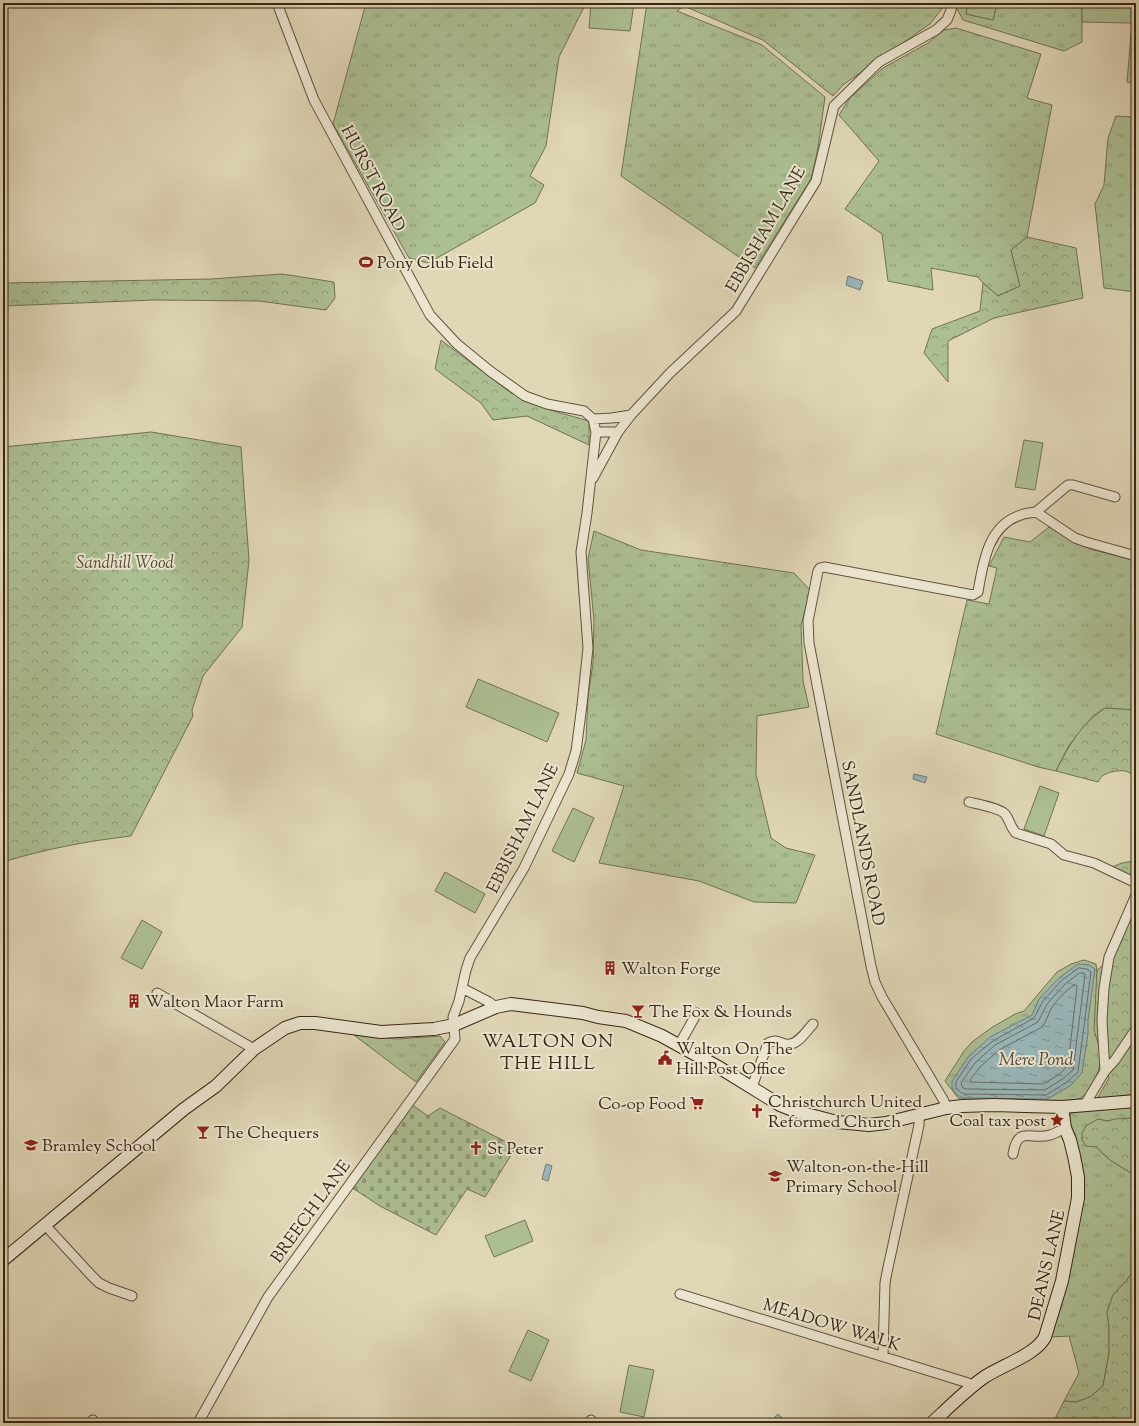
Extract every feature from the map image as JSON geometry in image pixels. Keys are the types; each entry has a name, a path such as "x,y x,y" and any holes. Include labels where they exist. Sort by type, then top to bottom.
{"main road":[{"path":"3,1260 184,1109 216,1086 254,1049 285,1028 300,1023 315,1023 381,1032 434,1029 454,1025 496,1007 511,1004 583,1013 626,1021 662,1036 780,1105 837,1122 869,1125 886,1123 946,1108 994,1105 1062,1107 1136,1101"},
{"name":"DEANS LANE","path":"932,1423 973,1385 991,1373 1032,1351 1042,1343 1047,1333 1062,1281 1078,1198 1078,1177 1070,1140 1065,1128 1062,1107"}],"street":[{"name":"HURST ROAD","path":"277,3 314,100 430,315 468,353 525,396 547,404 584,411 593,419"},
{"name":"EBBISHAM LANE","path":"590,482 618,432 631,415 670,373 736,311 816,181 834,106 879,62 936,30 942,25 947,20 952,3"},
{"path":"593,419 631,415"},
{"name":"EBBISHAM LANE","path":"454,1025 453,1017 470,958 524,868 569,774 576,751 588,648 581,552 596,432 593,419"},
{"path":"596,432 618,432"},
{"path":"1115,497 1073,485 1068,485 1036,512 1075,538 1136,556"},
{"name":"SANDLANDS ROAD","path":"946,1108 944,1100 882,997 871,966 809,643 808,621 818,571 820,568 824,567 973,595 978,592 983,565 993,537 1009,521 1019,515 1036,512"},
{"path":"969,802 1000,810 1005,814 1012,829 1016,833 1051,844 1064,855 1094,863 1134,882 1136,885"},
{"path":"1105,1071 1102,1021 1104,988 1109,958 1136,895"},
{"path":"462,988 496,1007"},
{"path":"157,993 254,1049"},
{"path":"679,1045 697,1013"},
{"path":"752,1088 768,1042 774,1040 788,1045 795,1043 814,1024"},
{"name":"BREECH LANE","path":"198,1423 264,1304 454,1039 454,1025"},
{"path":"1084,1106 1105,1071 1116,1060 1136,1029"},
{"path":"883,1356 885,1283 916,1143 919,1114"},
{"path":"1013,1154 1016,1141 1020,1138 1030,1135 1051,1135 1065,1128"},
{"path":"45,1225 90,1275 109,1288 132,1296"},
{"name":"MEADOW WALK","path":"680,1294 973,1385"}],"green space":[{"path":"366,3 586,3 559,57 546,146 530,176 544,185 535,203 428,263 409,258 333,124"},
{"path":"591,3 634,3 630,31 589,28"},
{"path":"647,3 943,3 943,7 930,24 843,85 833,96 763,40 684,6 677,11 762,45 825,97 818,148 811,179 755,268 621,176"},
{"path":"956,3 968,3 966,14 993,20 997,3 1082,3 1082,42 1064,51 963,20 956,7"},
{"path":"968,3 997,3 993,20 966,14"},
{"path":"1082,3 1136,3 1136,12 1132,23 1082,22"},
{"path":"1136,12 1136,85 1127,82 1132,23"},
{"path":"956,28 1041,54 1027,98 1052,105 1027,237 1011,250 1020,286 998,296 978,277 931,268 933,290 888,281 882,234 845,209 879,161 839,115 850,98 883,68 928,43 944,30"},
{"path":"1136,105 1136,292 1104,288 1095,204 1104,185 1108,138 1116,116 1134,117"},
{"path":"1027,237 1076,248 1083,298 994,318 948,341 948,382 924,353 932,329 980,311 983,283 998,296 1020,286 1011,250"},
{"path":"282,274 334,282 335,298 326,310 259,301 154,300 3,306 3,283 211,279"},
{"path":"441,340 511,393 550,410 589,421 589,445 527,416 493,420 481,403 435,369"},
{"name":"Sandhill Wood","path":"151,432 241,447 249,560 242,627 203,676 192,710 193,716 131,836 67,846 3,862 3,447"},
{"path":"1024,440 1043,443 1035,490 1015,487"},
{"path":"1049,527 1074,542 1090,549 1136,561 1136,709 1105,708 1093,716 1069,745 1056,771 1038,767 936,734 967,600 989,604 997,568 989,566 1004,537 1030,542"},
{"path":"594,531 641,550 794,573 810,590 801,626 803,681 809,707 757,716 756,774 771,838 786,848 815,855 796,903 754,902 699,881 599,863 624,786 577,773 586,740 588,697 593,663 594,621 588,558"},
{"path":"478,679 559,713 547,742 466,707"},
{"path":"1105,708 1136,709 1136,797 1131,789 1133,777 1128,772 1111,772 1102,776 1098,782 1056,771 1066,752 1082,728"},
{"path":"1040,786 1059,793 1044,836 1024,829"},
{"path":"573,808 594,818 574,862 552,851"},
{"path":"1136,857 1136,879 1112,867 1122,863 1134,861"},
{"path":"445,872 485,894 475,913 435,891"},
{"path":"1136,903 1136,1094 1097,1099 1109,1078 1094,1030 1097,970 1112,958"},
{"path":"142,920 162,932 142,969 121,958"},
{"name":"Mere Pond","path":"1084,960 1096,964 1098,988 1100,1062 1097,1077 1089,1090 1082,1097 1073,1101 959,1099 945,1081 964,1051 972,1042 991,1028 1015,1014 1024,1011 1057,972 1071,964"},
{"path":"354,1035 397,1039 440,1036 445,1042 416,1082"},
{"path":"411,1104 428,1116 440,1108 516,1147 485,1197 467,1189 436,1235 380,1206 351,1187"},
{"path":"1136,1105 1136,1121 1124,1119 1104,1121 1098,1119 1096,1147 1110,1160 1136,1176 1136,1267 1127,1280 1113,1295 1107,1312 1109,1327 1109,1353 1103,1386 1090,1397 1076,1402 1064,1401 1079,1373 1069,1336 1051,1337 1066,1287 1083,1202 1082,1175 1075,1134 1068,1122 1069,1116 1077,1111"},
{"path":"1129,1118 1136,1121 1136,1176 1110,1160 1096,1147 1086,1146 1082,1140 1082,1133 1087,1125 1098,1119 1108,1121"},
{"path":"525,1220 533,1241 494,1257 485,1236"},
{"path":"1136,1267 1136,1417 1123,1423 1053,1423 1064,1401 1076,1402 1090,1397 1103,1386 1109,1353 1109,1327 1107,1312 1113,1295 1127,1280"},
{"path":"528,1330 549,1340 531,1381 509,1371"},
{"path":"629,1365 654,1370 644,1417 620,1412"}],"water":[{"path":"848,276 863,281 860,290 846,285"},
{"path":"914,774 927,777 925,783 913,779"},
{"name":"Mere Pond","path":"1078,964 1089,965 1095,969 1082,1073 1070,1086 1047,1099 963,1098 957,1095 952,1089 952,1081 968,1057 990,1037 1032,1015 1039,999 1059,978"},
{"path":"546,1164 552,1166 548,1181 542,1179"},
{"path":"778,1414 785,1421 783,1423 769,1423"}],"place":[{"name":"Pony Club Field","path":"366,262"},
{"name":"Walton Forge","path":"610,968"},
{"name":"Walton Maor Farm","path":"134,1001"},
{"name":"The Fox & Hounds","path":"638,1011"},
{"name":"Walton On The Hill Post Office","path":"665,1058"},
{"name":"Co-op Food","path":"697,1103"},
{"name":"Christchurch United Reformed Church","path":"757,1111"},
{"name":"Coal tax post","path":"1057,1120"},
{"name":"The Chequers","path":"203,1132"},
{"name":"Bramley School","path":"31,1145"},
{"name":"St Peter","path":"476,1148"},
{"name":"Walton-on-the-Hill Primary School","path":"775,1176"}],"district":[{"name":"WALTON ON THE HILL","path":"548,1051"}]}
